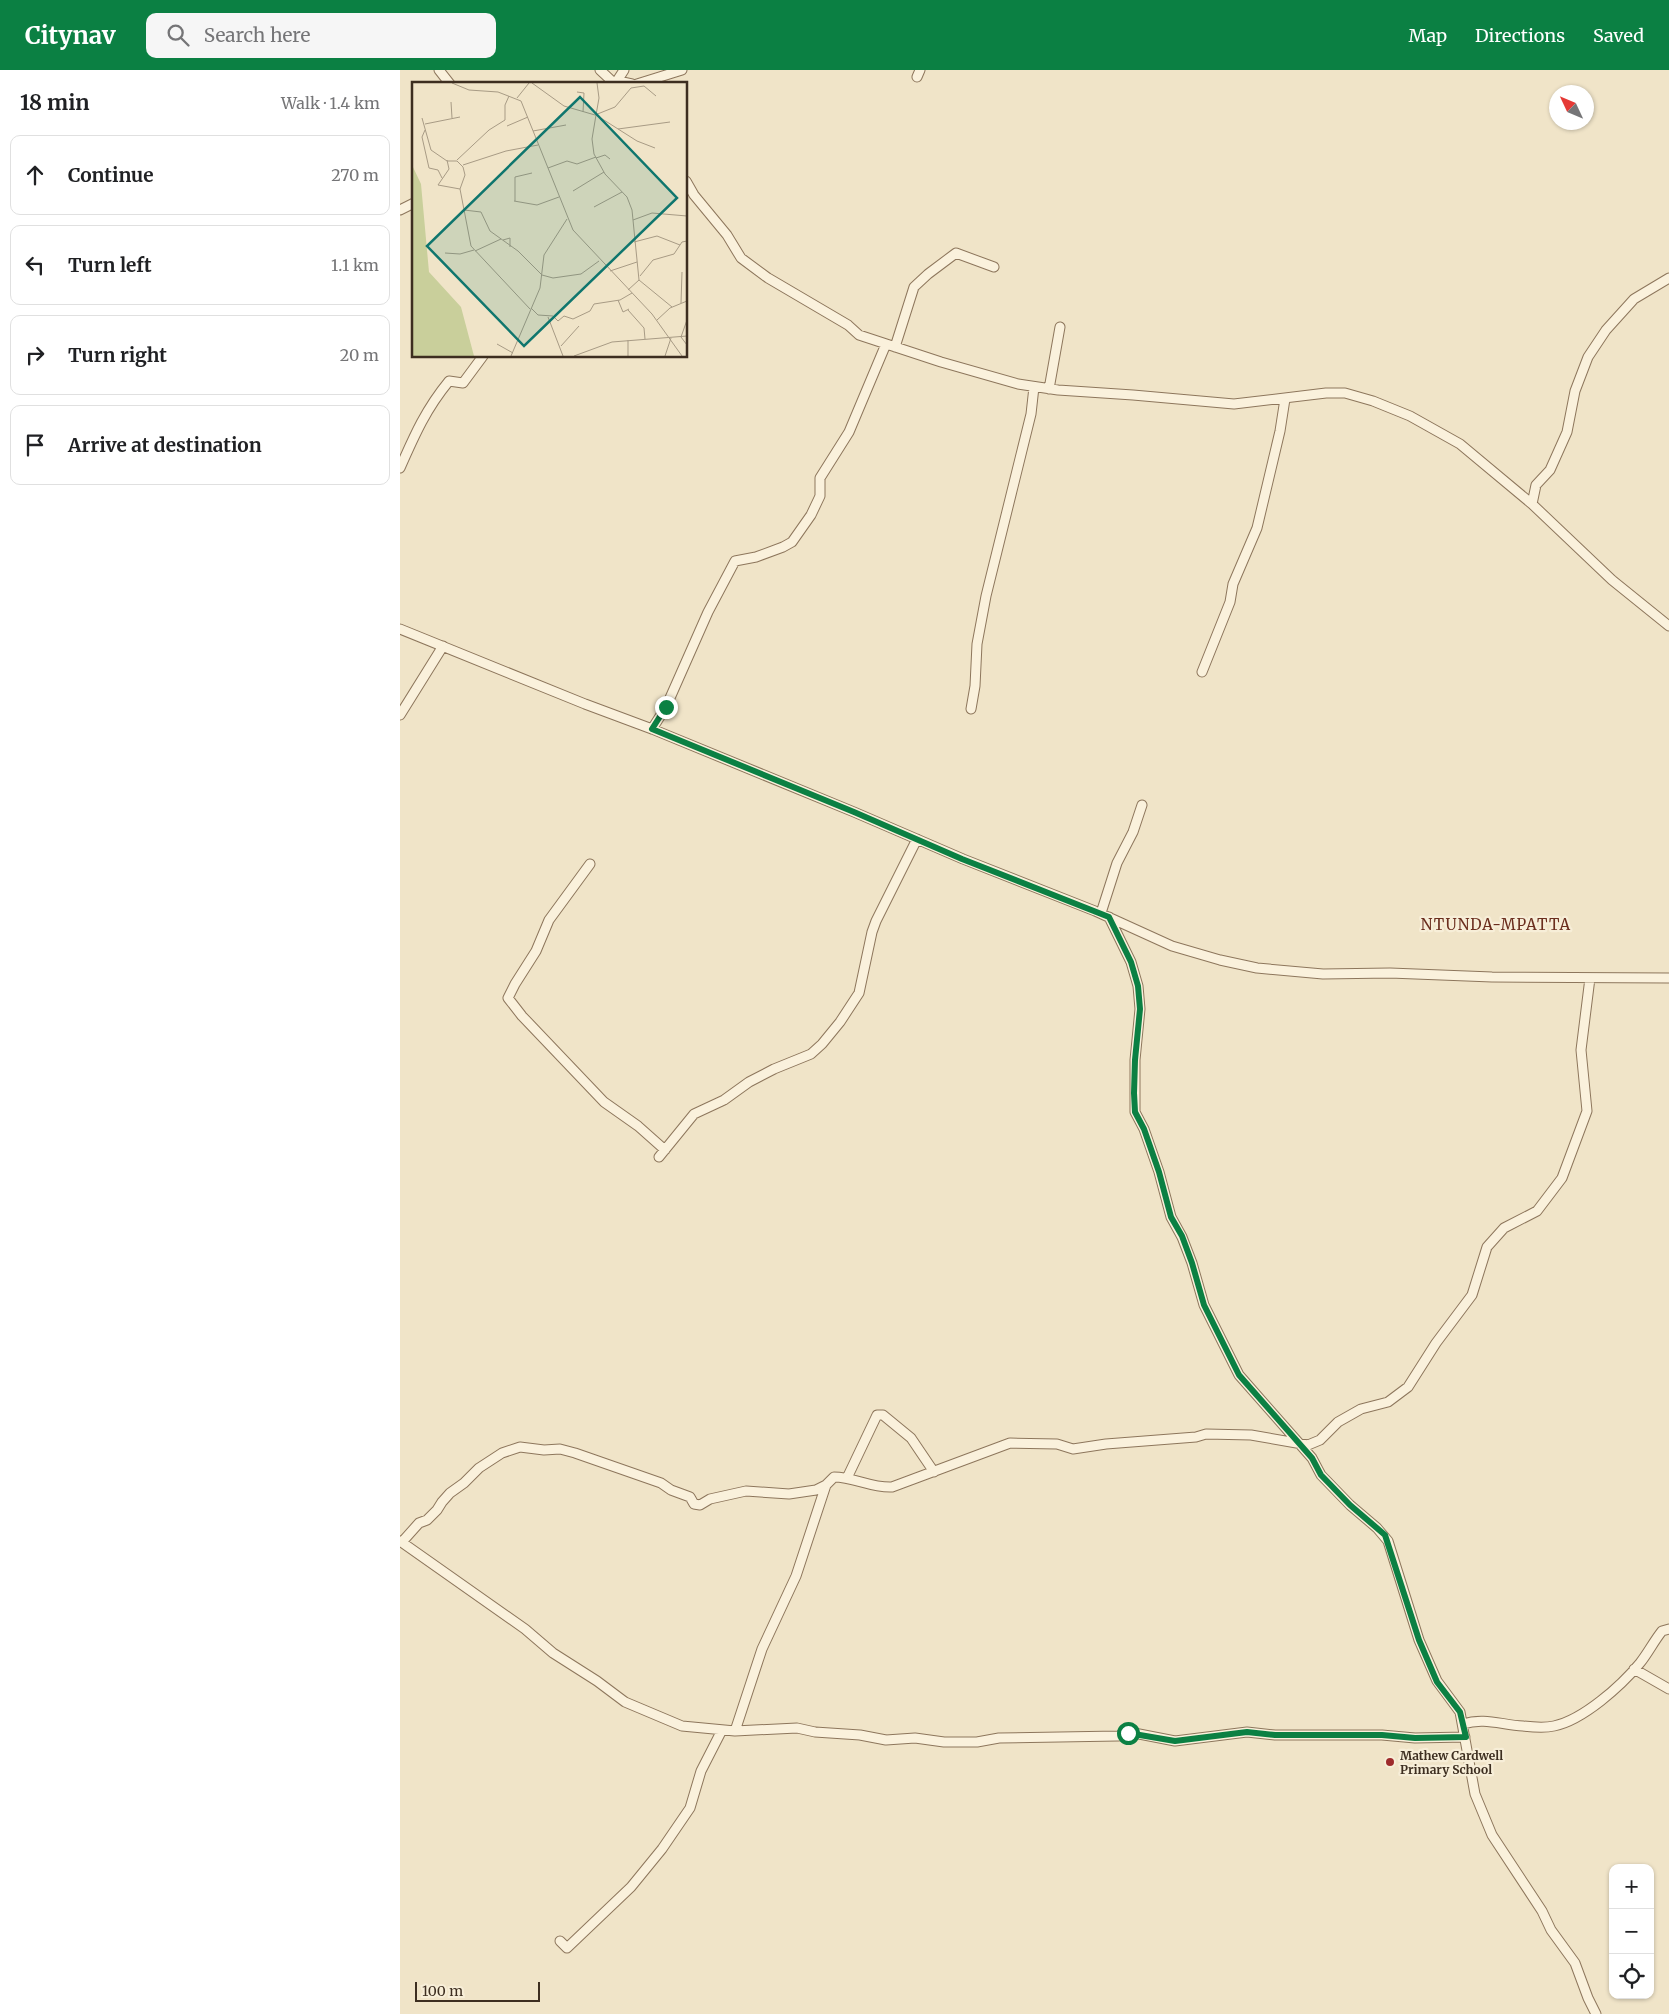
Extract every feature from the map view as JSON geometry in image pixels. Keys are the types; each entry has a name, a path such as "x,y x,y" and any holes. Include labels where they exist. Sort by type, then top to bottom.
{"street":[{"path":"439,70 448,82"},
{"path":"600,70 613,82"},
{"path":"619,82 624,70"},
{"path":"643,82 682,70"},
{"path":"688,184 694,195 727,235 741,258 768,278 848,325 859,336 940,362 1034,387 1234,404 1326,393 1345,393 1410,416 1460,444 1532,504 1612,580 1669,626"},
{"path":"400,210 412,204"},
{"path":"652,729 666,707 708,612 736,561 756,557 792,542 811,515 820,496 820,478 849,432 891,345 914,287 956,253 994,267"},
{"path":"1532,504 1536,485 1550,470 1567,432 1575,391 1588,357 1606,330 1634,299 1669,278"},
{"path":"1049,389 1060,327"},
{"path":"400,468 417,429 432,403 450,381 463,382 481,358"},
{"path":"970,709 975,686 977,644 986,596 1031,414 1034,387"},
{"path":"1202,672 1230,602 1233,584 1257,528 1280,431 1285,399"},
{"path":"400,629 652,729 917,838 962,859 1105,915 1172,946 1220,960 1257,968 1323,974 1390,973 1492,977 1669,978"},
{"path":"400,715 443,646"},
{"path":"1142,805 1133,832 1116,863 1105,915 1131,962 1138,986 1140,1009 1135,1060 1135,1112 1144,1129 1159,1172 1171,1217 1182,1236 1204,1305 1239,1375 1312,1458 1321,1475 1350,1505 1385,1535 1419,1640 1437,1682 1458,1708 1466,1737 1474,1794 1492,1835 1542,1911 1551,1930 1575,1963 1596,2014"},
{"path":"590,864 549,920 536,951 508,998 522,1016 604,1102 638,1126 662,1153 686,1121 694,1114 724,1100 749,1082 774,1069 811,1054 833,1031 856,999 861,988 872,932 917,838"},
{"path":"1466,1737 1415,1738 1382,1735 1275,1735 1247,1732 1175,1741 1128,1733 1118,1736 999,1738 977,1742 944,1742 915,1738 886,1740 860,1735 814,1732 796,1728 735,1731 682,1726 625,1702 401,1542 419,1523 427,1520 450,1493 464,1483 479,1468 502,1453 520,1447 544,1450 560,1449 575,1452 661,1483 671,1490 690,1497 696,1505 704,1504 710,1499 746,1491 788,1494 816,1490 826,1485 834,1477 847,1478 873,1486 892,1487 1010,1443 1057,1444 1072,1449 1079,1449 1106,1444 1212,1434 1251,1435 1299,1445 1308,1445 1318,1441 1338,1422 1361,1409 1388,1402 1408,1387 1436,1343 1472,1295 1487,1247 1504,1228 1537,1211 1562,1178 1587,1110 1581,1050 1590,978"},
{"path":"847,1478 877,1415 883,1415 911,1438 934,1472"},
{"path":"735,1731 762,1649 796,1576 826,1485"},
{"path":"1463,1724 1474,1720 1522,1726 1554,1726 1582,1714 1609,1693 1634,1669 1662,1631 1669,1629"},
{"path":"1634,1669 1669,1689"},
{"path":"560,1941 567,1948 631,1887 662,1849 690,1808 702,1771 722,1730"}],"place":[{"name":"Mathew Cardwell Primary School","path":"1390,1762"}],"district":[{"name":"NTUNDA-MPATTA","path":"1496,924"}],"route":[{"path":"666,707 652,729 913,836 962,859 1073,901 1109,917 1131,962 1138,986 1140,1009 1135,1060 1135,1112 1144,1129 1159,1172 1171,1217 1182,1236 1192,1263 1204,1305 1239,1375 1312,1458 1321,1475 1350,1505 1385,1535 1419,1640 1437,1682 1460,1712 1466,1737 1415,1738 1382,1735 1275,1735 1247,1732 1175,1741 1160,1740 1128,1733"}]}
